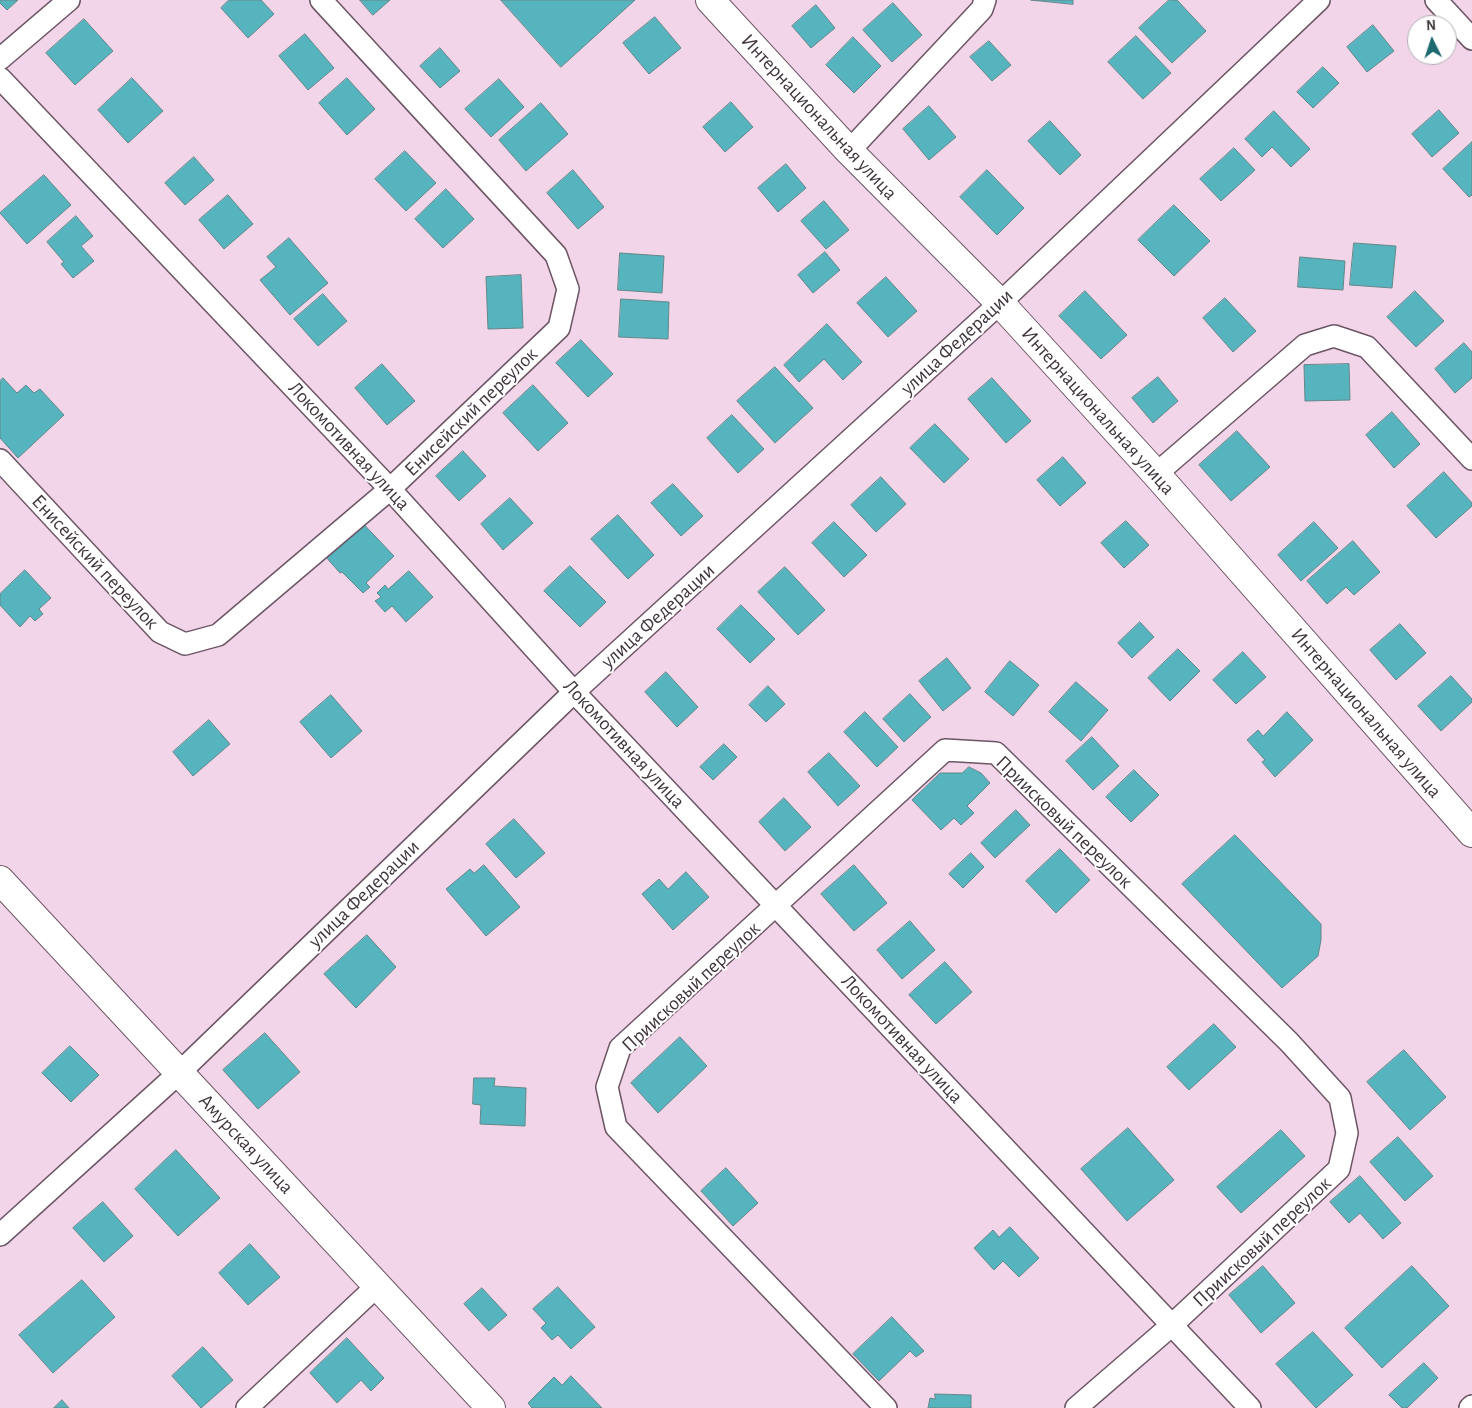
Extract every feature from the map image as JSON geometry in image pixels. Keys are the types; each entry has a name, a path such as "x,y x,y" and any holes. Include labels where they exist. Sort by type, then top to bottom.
{"street":[{"path":"0,59 69,0"},
{"name":"Енисейский переулок","path":"0,460 160,632 185,644 218,635 390,489 559,328 568,289 556,255 321,0"},
{"name":"Интернациональная улица","path":"710,0 849,151 1000,303 1156,474 1472,833"},
{"path":"849,151 982,9 984,0"},
{"name":"улица Федерации","path":"0,1235 180,1072 574,692 1000,303 1319,0"},
{"path":"1436,0 1472,39"},
{"name":"Локомотивная улица","path":"0,78 390,489 574,692 1250,1408"},
{"path":"1156,474 1305,345 1334,336 1367,347 1472,458"},
{"name":"Приисковый переулок","path":"886,1408 616,1127 607,1087 620,1048 945,750 996,753 1289,1042 1340,1098 1347,1133 1339,1169 1172,1325 1076,1408"},
{"name":"Амурская улица","path":"0,880 492,1408"},
{"path":"247,1408 378,1285"}],"building":[{"path":"0,0 18,0 7,10 0,3"},
{"path":"229,0 261,0 274,14 248,38 221,8"},
{"path":"360,0 390,0 373,15"},
{"path":"501,0 635,0 561,67"},
{"path":"1031,0 1073,0 1073,4"},
{"path":"1169,0 1177,0 1206,31 1172,63 1139,28"},
{"path":"893,3 922,35 892,62 863,30"},
{"path":"816,5 835,28 811,48 792,26"},
{"path":"655,17 681,48 649,74 623,43"},
{"path":"84,19 113,51 75,85 46,53"},
{"path":"1373,25 1394,51 1367,72 1347,47"},
{"path":"305,34 334,68 308,90 279,56"},
{"path":"1136,36 1171,73 1143,99 1108,62"},
{"path":"853,37 881,66 854,93 826,65"},
{"path":"989,41 1011,65 992,81 970,57"},
{"path":"440,48 460,71 440,88 420,66"},
{"path":"1323,67 1339,83 1313,108 1297,92"},
{"path":"132,78 163,111 128,143 98,110"},
{"path":"347,78 375,109 347,135 319,103"},
{"path":"499,79 524,107 491,137 465,109"},
{"path":"731,102 753,127 725,152 703,127"},
{"path":"541,103 568,134 526,171 499,140"},
{"path":"929,106 956,137 929,160 903,129"},
{"path":"1439,110 1459,133 1432,157 1412,134"},
{"path":"1274,111 1310,149 1291,167 1272,147 1262,157 1245,139"},
{"path":"1050,121 1081,155 1060,175 1028,141"},
{"path":"1472,142 1472,195 1469,197 1443,169"},
{"path":"1234,148 1255,170 1221,201 1200,179"},
{"path":"405,151 436,183 406,211 375,179"},
{"path":"194,157 214,180 185,205 165,183"},
{"path":"786,164 806,188 778,212 758,188"},
{"path":"573,170 604,207 578,229 547,193"},
{"path":"987,170 1024,208 997,235 960,197"},
{"path":"44,175 71,205 27,244 0,213"},
{"path":"446,189 474,219 443,248 415,219"},
{"path":"228,195 253,224 224,249 199,220"},
{"path":"824,201 849,230 826,249 801,221"},
{"path":"1174,205 1210,241 1174,276 1138,240"},
{"path":"76,216 93,236 81,246 94,261 73,278 61,264 64,262 47,242"},
{"path":"289,238 328,283 290,315 260,280 276,267 267,257"},
{"path":"1354,243 1396,246 1392,288 1350,285"},
{"path":"825,252 840,270 813,293 798,275"},
{"path":"620,253 664,256 662,293 618,290"},
{"path":"1300,257 1345,261 1343,290 1298,287"},
{"path":"521,275 523,328 488,329 486,277"},
{"path":"886,277 917,311 888,337 857,303"},
{"path":"1085,291 1127,335 1101,359 1059,316"},
{"path":"1415,291 1444,321 1416,347 1387,317"},
{"path":"323,294 347,321 318,346 294,319"},
{"path":"1225,298 1256,331 1233,352 1203,318"},
{"path":"621,299 669,302 668,339 619,337"},
{"path":"827,324 862,362 843,380 824,359 799,382 784,365"},
{"path":"581,340 613,374 588,397 556,363"},
{"path":"1464,343 1472,352 1472,378 1455,393 1435,369"},
{"path":"382,364 415,401 387,425 355,388"},
{"path":"1349,364 1350,400 1305,401 1304,365"},
{"path":"775,367 813,408 775,443 737,401"},
{"path":"1158,377 1178,401 1153,423 1132,398"},
{"path":"3,378 17,393 26,385 34,393 40,389 64,415 18,458 0,438 0,381"},
{"path":"992,378 1031,421 1006,443 968,399"},
{"path":"533,385 568,423 538,451 503,413"},
{"path":"1392,412 1420,444 1394,468 1366,435"},
{"path":"732,415 764,449 738,473 707,438"},
{"path":"935,424 969,459 944,483 910,448"},
{"path":"1237,431 1270,467 1231,501 1199,465"},
{"path":"463,451 486,476 459,501 436,476"},
{"path":"1063,457 1086,483 1060,506 1037,480"},
{"path":"1444,472 1472,503 1472,506 1436,538 1407,506"},
{"path":"881,477 906,504 876,532 851,505"},
{"path":"673,484 703,516 681,536 651,503"},
{"path":"510,498 533,523 503,550 481,524"},
{"path":"354,514 394,556 366,583 370,587 363,593 342,572 340,573 325,556"},
{"path":"618,515 654,555 628,579 591,539"},
{"path":"1126,521 1149,545 1124,568 1101,543"},
{"path":"834,522 867,555 844,577 812,543"},
{"path":"1314,522 1338,548 1301,581 1278,555"},
{"path":"1353,541 1380,572 1354,595 1346,587 1327,604 1307,581"},
{"path":"570,566 606,602 580,627 544,591"},
{"path":"785,567 825,610 798,635 758,592"},
{"path":"25,570 51,598 39,609 43,614 35,621 30,616 20,627 0,605 0,594"},
{"path":"409,571 433,597 406,622 392,606 385,612 375,601 381,597 377,593 385,585 388,589"},
{"path":"741,605 775,639 750,663 717,629"},
{"path":"1140,622 1154,637 1132,658 1118,643"},
{"path":"1400,624 1426,653 1396,680 1370,650"},
{"path":"1178,649 1200,671 1170,701 1148,678"},
{"path":"1243,652 1266,677 1236,704 1213,680"},
{"path":"947,658 971,688 943,711 919,681"},
{"path":"1010,661 1039,685 1013,716 985,692"},
{"path":"666,672 698,707 677,727 645,692"},
{"path":"1451,676 1472,699 1472,702 1441,731 1418,706"},
{"path":"1076,682 1108,710 1081,741 1049,712"},
{"path":"768,686 785,704 766,722 749,705"},
{"path":"910,694 931,717 904,742 883,719"},
{"path":"331,695 362,731 331,758 300,722"},
{"path":"865,712 898,747 877,767 844,732"},
{"path":"1287,712 1313,740 1275,777 1262,762 1265,760 1247,740 1258,730 1263,736"},
{"path":"209,720 230,744 193,776 173,752"},
{"path":"1092,737 1119,766 1093,790 1066,761"},
{"path":"724,744 737,757 713,780 700,767"},
{"path":"829,753 860,786 838,806 808,772"},
{"path":"969,767 981,773 990,783 967,806 974,813 961,825 954,818 941,830 912,800 940,773 962,773"},
{"path":"1134,770 1159,795 1131,822 1106,797"},
{"path":"784,798 811,827 785,851 759,822"},
{"path":"1016,810 1030,825 995,858 981,843"},
{"path":"514,819 545,853 516,878 486,844"},
{"path":"1235,835 1321,924 1318,956 1282,988 1182,884"},
{"path":"1060,849 1090,880 1056,913 1026,881"},
{"path":"971,853 984,867 963,888 949,874"},
{"path":"484,865 520,907 486,936 446,889 470,869 474,873"},
{"path":"854,865 887,903 854,931 821,894"},
{"path":"686,872 709,897 673,930 642,894 659,879 668,889"},
{"path":"910,921 935,950 902,979 877,950"},
{"path":"367,935 396,967 356,1008 324,974"},
{"path":"945,962 972,992 936,1024 909,995"},
{"path":"1214,1024 1236,1047 1189,1090 1167,1067"},
{"path":"265,1033 300,1072 258,1109 223,1070"},
{"path":"680,1037 707,1066 658,1113 631,1083"},
{"path":"70,1046 99,1075 71,1102 42,1073"},
{"path":"1404,1050 1446,1097 1410,1130 1367,1082"},
{"path":"474,1078 495,1078 494,1086 526,1088 525,1126 480,1124 481,1105 473,1104"},
{"path":"1128,1128 1174,1180 1127,1221 1081,1169"},
{"path":"1281,1130 1305,1156 1241,1213 1217,1187"},
{"path":"1398,1137 1433,1176 1405,1201 1370,1162"},
{"path":"176,1150 220,1198 178,1236 135,1189"},
{"path":"726,1168 758,1203 733,1226 701,1191"},
{"path":"1360,1176 1401,1223 1383,1239 1360,1213 1349,1223 1330,1202"},
{"path":"103,1202 133,1236 104,1262 73,1228"},
{"path":"1010,1227 1039,1258 1019,1277 1003,1261 994,1270 974,1248 993,1230 999,1237"},
{"path":"250,1244 280,1277 248,1305 219,1273"},
{"path":"1263,1266 1295,1303 1261,1333 1229,1295"},
{"path":"1412,1266 1449,1306 1382,1368 1345,1328"},
{"path":"82,1280 115,1317 53,1373 19,1335"},
{"path":"558,1287 595,1327 571,1349 558,1335 552,1340 541,1328 546,1323 533,1309"},
{"path":"482,1288 507,1315 489,1331 464,1304"},
{"path":"892,1317 924,1351 916,1357 910,1351 879,1381 853,1354"},
{"path":"1313,1332 1353,1375 1316,1408 1276,1364"},
{"path":"347,1338 384,1378 371,1391 361,1380 337,1403 310,1373"},
{"path":"203,1347 233,1380 201,1408 172,1376"},
{"path":"1424,1363 1438,1378 1407,1408 1402,1408 1389,1395"},
{"path":"571,1376 602,1408 532,1408 528,1403 554,1377 562,1385"},
{"path":"935,1394 971,1395 971,1408 928,1408 930,1398 935,1399"},
{"path":"62,1400 69,1408 54,1408"}]}
